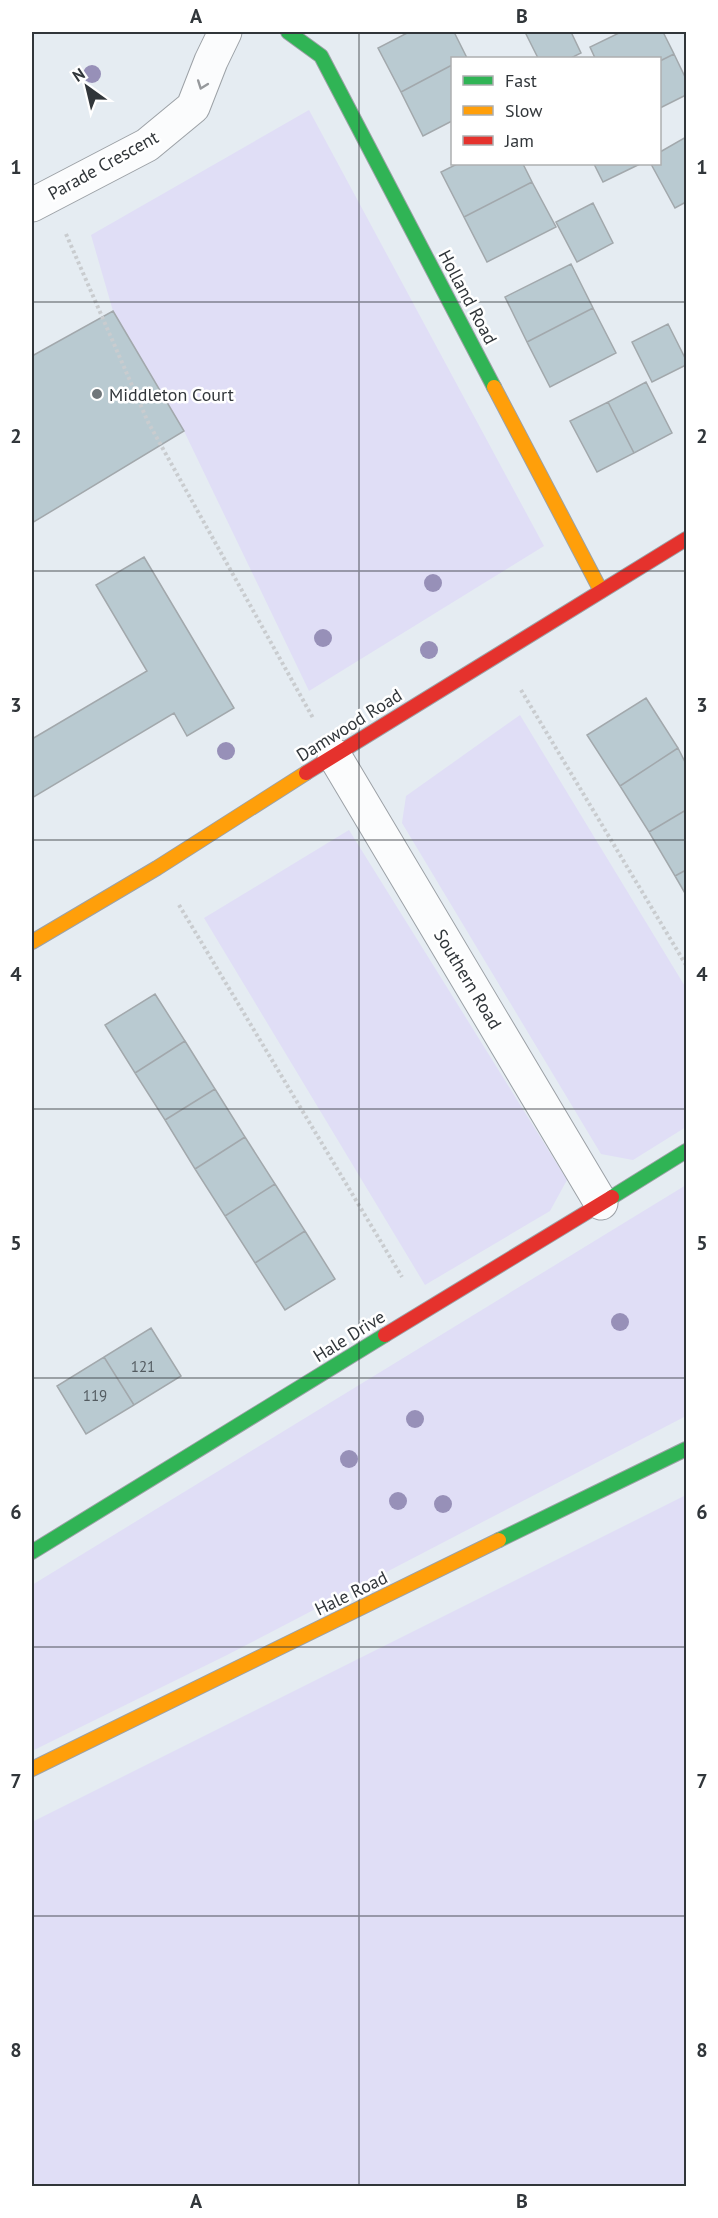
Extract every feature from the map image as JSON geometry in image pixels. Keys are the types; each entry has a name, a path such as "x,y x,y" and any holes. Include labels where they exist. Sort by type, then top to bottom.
{"street":[{"name":"Parade Crescent","path":"41,200 147,145 194,107 211,61 225,32"},
{"name":"Holland Road","path":"288,32 321,56 601,591"},
{"name":"Damwood Road","path":"32,942 156,868 334,755 687,539"},
{"name":"Southern Road","path":"334,755 601,1203"},
{"name":"Hale Drive","path":"32,1552 687,1151"},
{"name":"Hale Road","path":"32,1769 687,1449"}],"path":[{"path":"41,200 148,422 334,755"},
{"path":"499,654 687,965"},
{"path":"156,868 423,1312"}],"shaded area":[{"path":"309,110 544,546 309,691 184,431 113,311 91,235"},
{"path":"520,715 686,988 686,1127 633,1160 601,1154 402,823 406,796"},
{"path":"349,830 567,1180 550,1211 425,1285 204,918"},
{"path":"686,1185 686,1416 227,1655 32,1751 32,1585"},
{"path":"686,1495 686,2186 32,2186 32,1822"}],"building":[{"path":"409,32 454,32 466,57 451,57 451,66 401,92 378,48"},
{"path":"525,32 571,32 581,53 573,57 538,57"},
{"path":"621,32 663,32 674,54 661,60 661,57 595,57 590,47"},
{"path":"674,54 686,79 686,95 661,108 661,60"},
{"path":"451,66 451,122 423,136 401,92"},
{"path":"686,137 686,202 675,208 652,165 661,165 661,151"},
{"path":"455,165 524,165 532,182 464,217 441,172"},
{"path":"594,165 638,165 603,182"},
{"path":"532,182 556,227 487,262 464,217"},
{"path":"593,203 613,243 577,262 556,222"},
{"path":"571,264 593,308 527,342 505,297"},
{"path":"593,308 616,353 550,387 527,342"},
{"name":"Middleton Court","path":"113,311 184,431 32,523 32,356"},
{"path":"668,324 686,360 686,365 652,382 632,342"},
{"path":"646,382 672,433 634,453 608,402"},
{"path":"608,402 634,453 597,472 570,421"},
{"path":"144,557 234,708 187,736 174,713 32,798 32,739 147,671 96,585"},
{"path":"646,698 678,748 620,786 587,735"},
{"path":"678,748 686,764 686,810 649,832 620,786"},
{"path":"686,810 686,870 675,876 649,832"},
{"path":"686,870 686,895 675,876"},
{"path":"155,994 185,1041 135,1073 105,1025"},
{"path":"185,1041 215,1089 165,1120 135,1073"},
{"path":"215,1089 245,1137 195,1169 165,1120"},
{"path":"245,1137 275,1184 225,1216 195,1169"},
{"path":"275,1184 305,1231 255,1263 225,1216"},
{"path":"305,1231 335,1279 285,1310 255,1263"},
{"path":"151,1328 181,1376 134,1405 104,1357"},
{"path":"104,1357 134,1405 86,1434 57,1386"}],"traffic: fast":[{"path":"288,32 321,56 494,387"},
{"path":"612,1197 686,1151"},
{"path":"32,1552 385,1335"},
{"path":"499,1540 686,1449"}],"traffic: slow":[{"path":"494,387 601,591"},
{"path":"32,942 157,868 306,773"},
{"path":"32,1769 499,1540"}],"traffic: jam":[{"path":"306,773 686,539"},
{"path":"385,1335 612,1197"}],"place":[{"name":"Middleton Court","path":"97,394"}]}
